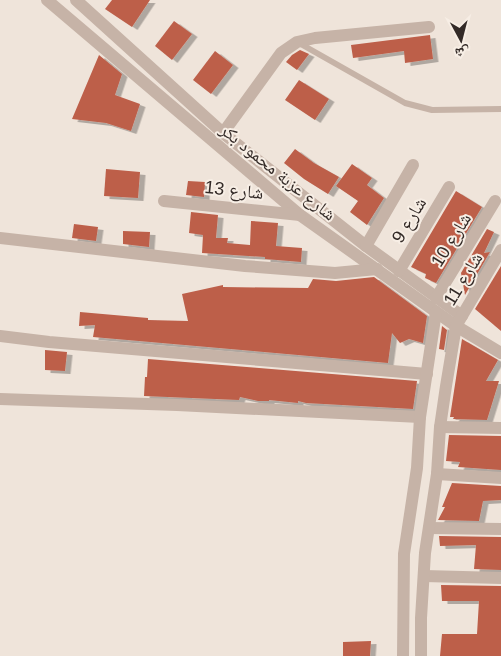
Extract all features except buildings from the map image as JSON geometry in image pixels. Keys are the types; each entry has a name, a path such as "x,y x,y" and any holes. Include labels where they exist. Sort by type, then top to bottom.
{"street":[{"name":"شارع عزبة محمود بكر","path":"47,0 300,215 436,312 459,321"},
{"name":"شارع عزبة محمود بكر","path":"76,0 223,133 366,246 436,298 459,321 501,353"},
{"path":"223,133 282,53 298,42 315,38 429,27"},
{"path":"366,246 413,165"},
{"name":"شارع 9","path":"399,270 449,187"},
{"name":"شارع 13","path":"164,201 300,215"},
{"name":"شارع 10","path":"436,298 495,201"},
{"path":"0,238 254,267 335,273 377,270"},
{"name":"شارع 11","path":"459,321 501,250"},
{"path":"403,656 404,554 417,468 420,417 436,312"},
{"path":"422,656 424,576 437,474 440,427 459,321"},
{"path":"0,336 427,374"},
{"path":"0,399 177,405 420,417"},
{"path":"440,427 501,428"},
{"path":"437,474 501,478"},
{"path":"429,528 501,529"},
{"path":"424,576 501,578"}],"lane":[{"path":"298,42 406,104 432,110 501,109"}]}
